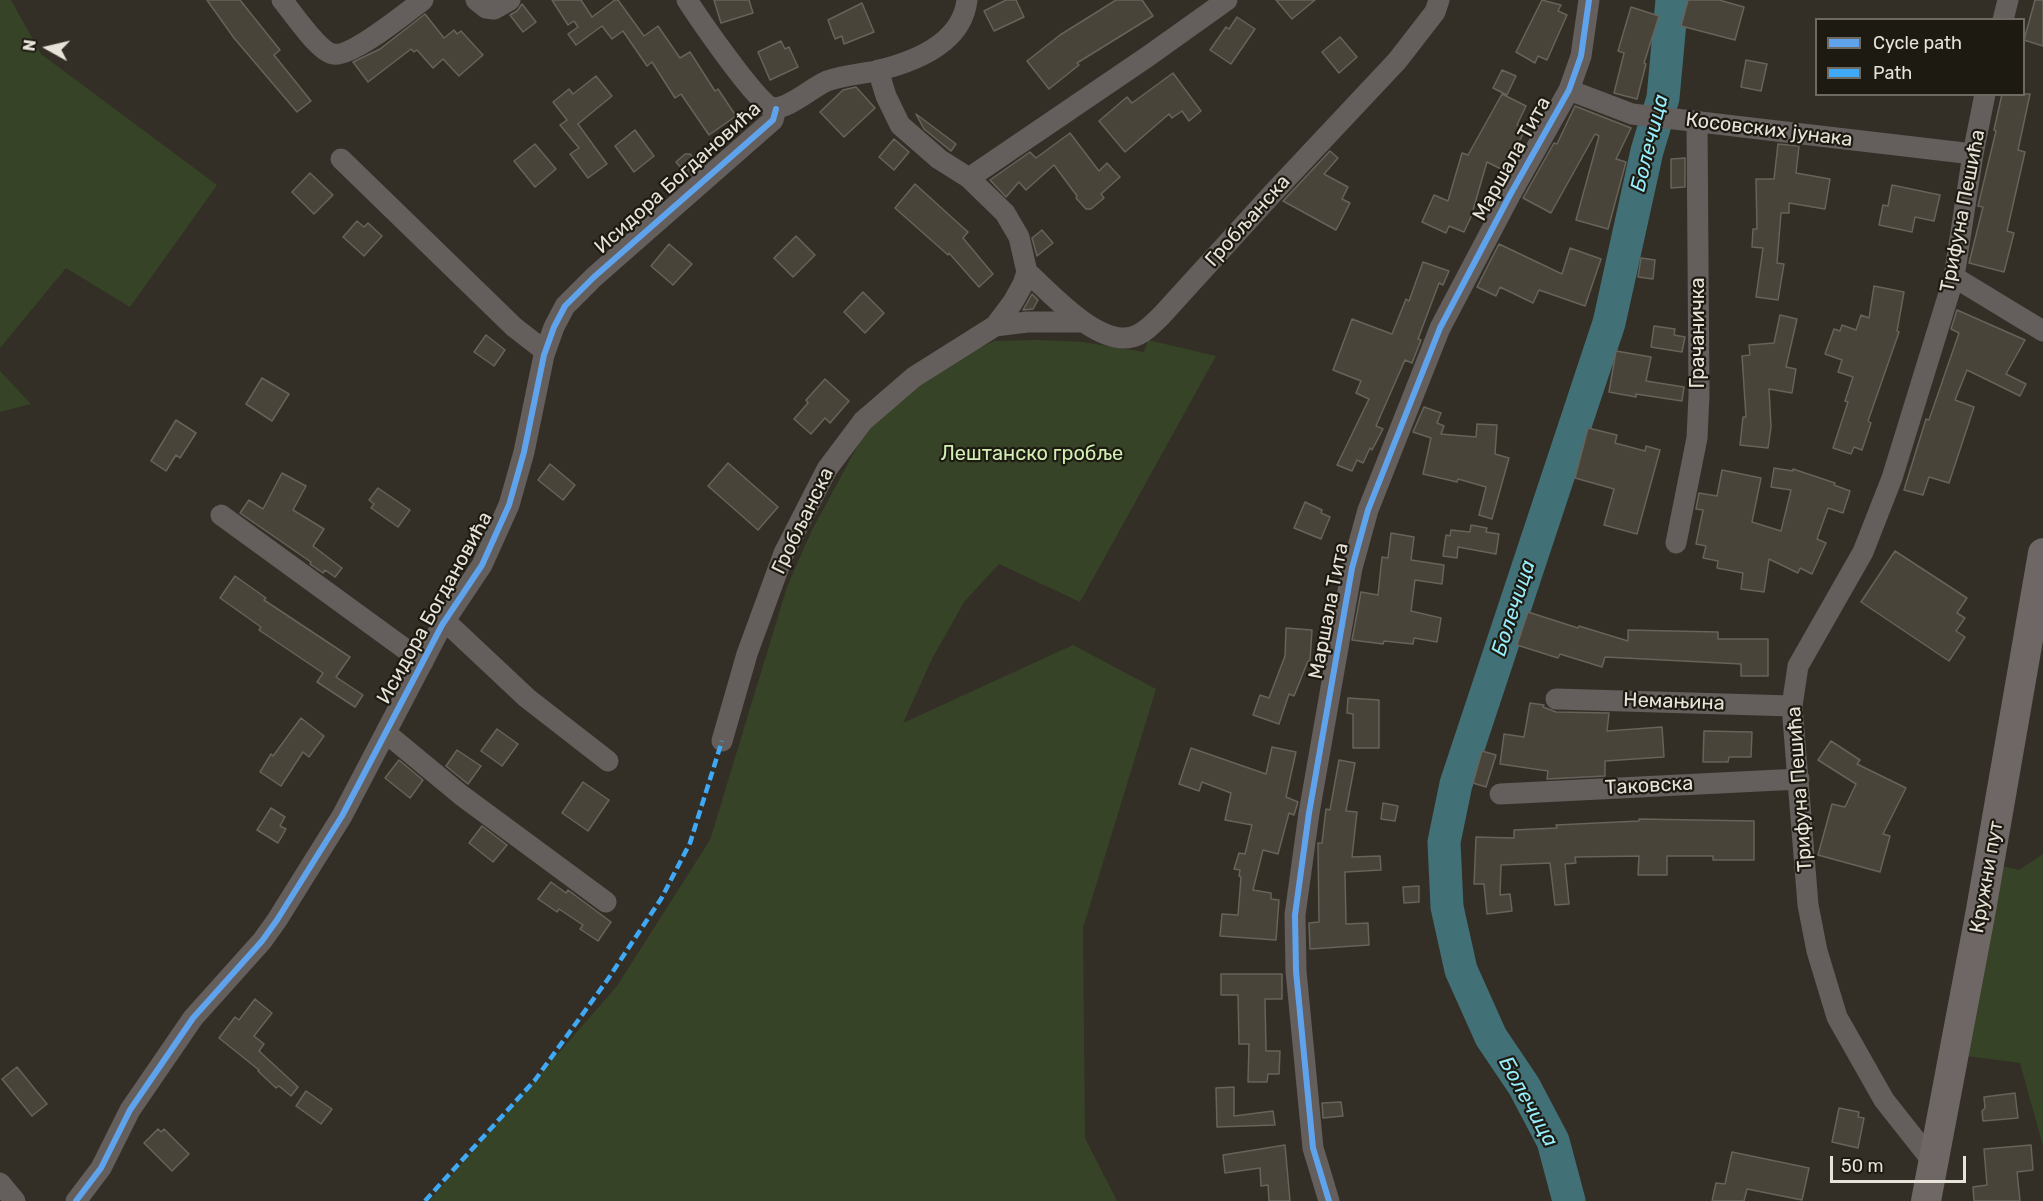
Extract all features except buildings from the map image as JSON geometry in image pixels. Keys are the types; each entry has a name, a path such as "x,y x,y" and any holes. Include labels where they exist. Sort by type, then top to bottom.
{"main road":[{"name":"Кружни пут","path":"1926,1201 1977,934 2043,553"}],"street":[{"path":"282,0 322,48 332,54 343,54 356,47 423,0"},
{"path":"476,0 486,8 494,9 510,0"},
{"name":"Исидора Богдановића","path":"687,0 706,30 766,106 777,109 829,80 878,70 913,59 937,47 961,23 967,0"},
{"path":"969,178 1227,0"},
{"name":"Гробљанска","path":"722,741 747,654 784,554 827,469 863,422 914,377 995,326 1013,302 1028,272 1082,322 1103,334 1132,337 1147,329 1397,61 1435,12 1440,0"},
{"name":"Маршала Тита","path":"1329,1201 1313,1148 1296,971 1295,915 1309,813 1352,568 1368,510 1440,328 1510,195 1569,90 1581,56 1589,0"},
{"path":"2004,18 2008,0"},
{"path":"878,70 886,96 900,125 939,159 969,178 1005,213 1019,237 1028,272"},
{"name":"Косовских јунака","path":"1569,90 1622,110 1645,115 1973,154"},
{"name":"Трифуна Пешића","path":"1933,1162 1884,1100 1837,1017 1817,951 1808,905 1792,706 1798,666 1858,562 1892,478 1954,277 1985,96"},
{"name":"Исидора Богдановића","path":"76,1201 101,1168 130,1110 193,1018 277,920 342,816 445,621 482,565 509,504 524,452 545,351 565,306 594,277 773,120 777,109"},
{"name":"Грачаничка","path":"1676,543 1697,438 1697,121"},
{"path":"341,159 514,327 545,351"},
{"path":"1954,277 2043,331"},
{"path":"995,326 1028,322 1082,322"},
{"path":"221,515 423,662"},
{"path":"445,621 527,698 608,761"},
{"name":"Немањина","path":"1556,699 1792,706"},
{"path":"386,733 461,795 606,902"},
{"name":"Таковска","path":"1500,794 1799,779"},
{"path":"0,1183 15,1201"}],"green space":[{"path":"0,0 11,0 41,54 217,185 130,307 66,268 0,348"},
{"name":"Лештанско гробље","path":"1148,340 1216,356 1080,602 999,564 964,602 932,659 903,723 1073,645 1156,689 1083,928 1085,1138 1117,1201 429,1201 617,986 710,840 787,587 811,532 866,430 889,405 954,360 994,341 1083,342 1144,352"},
{"path":"0,371 31,404 0,412"},
{"path":"2043,854 2043,1146 2020,1063 1967,1056 2002,866 2019,870"}],"waterway":[{"name":"Болечица","path":"1569,1201 1553,1141 1524,1086 1491,1037 1461,970 1447,907 1444,842 1456,784 1609,323 1647,151 1663,98 1672,0"}],"marked path":[{"path":"425,1201 535,1080 608,979 661,899 690,843 722,741"}],"cycle path":[{"path":"1329,1201 1313,1148 1296,971 1295,915 1309,813 1352,568 1368,510 1440,328 1510,195 1569,90 1581,56 1589,0"},
{"path":"76,1201 101,1168 130,1110 193,1018 262,941 277,920 342,816 442,625 482,565 509,505 524,452 544,355 554,327 565,306 594,277 773,120 776,109"}]}
